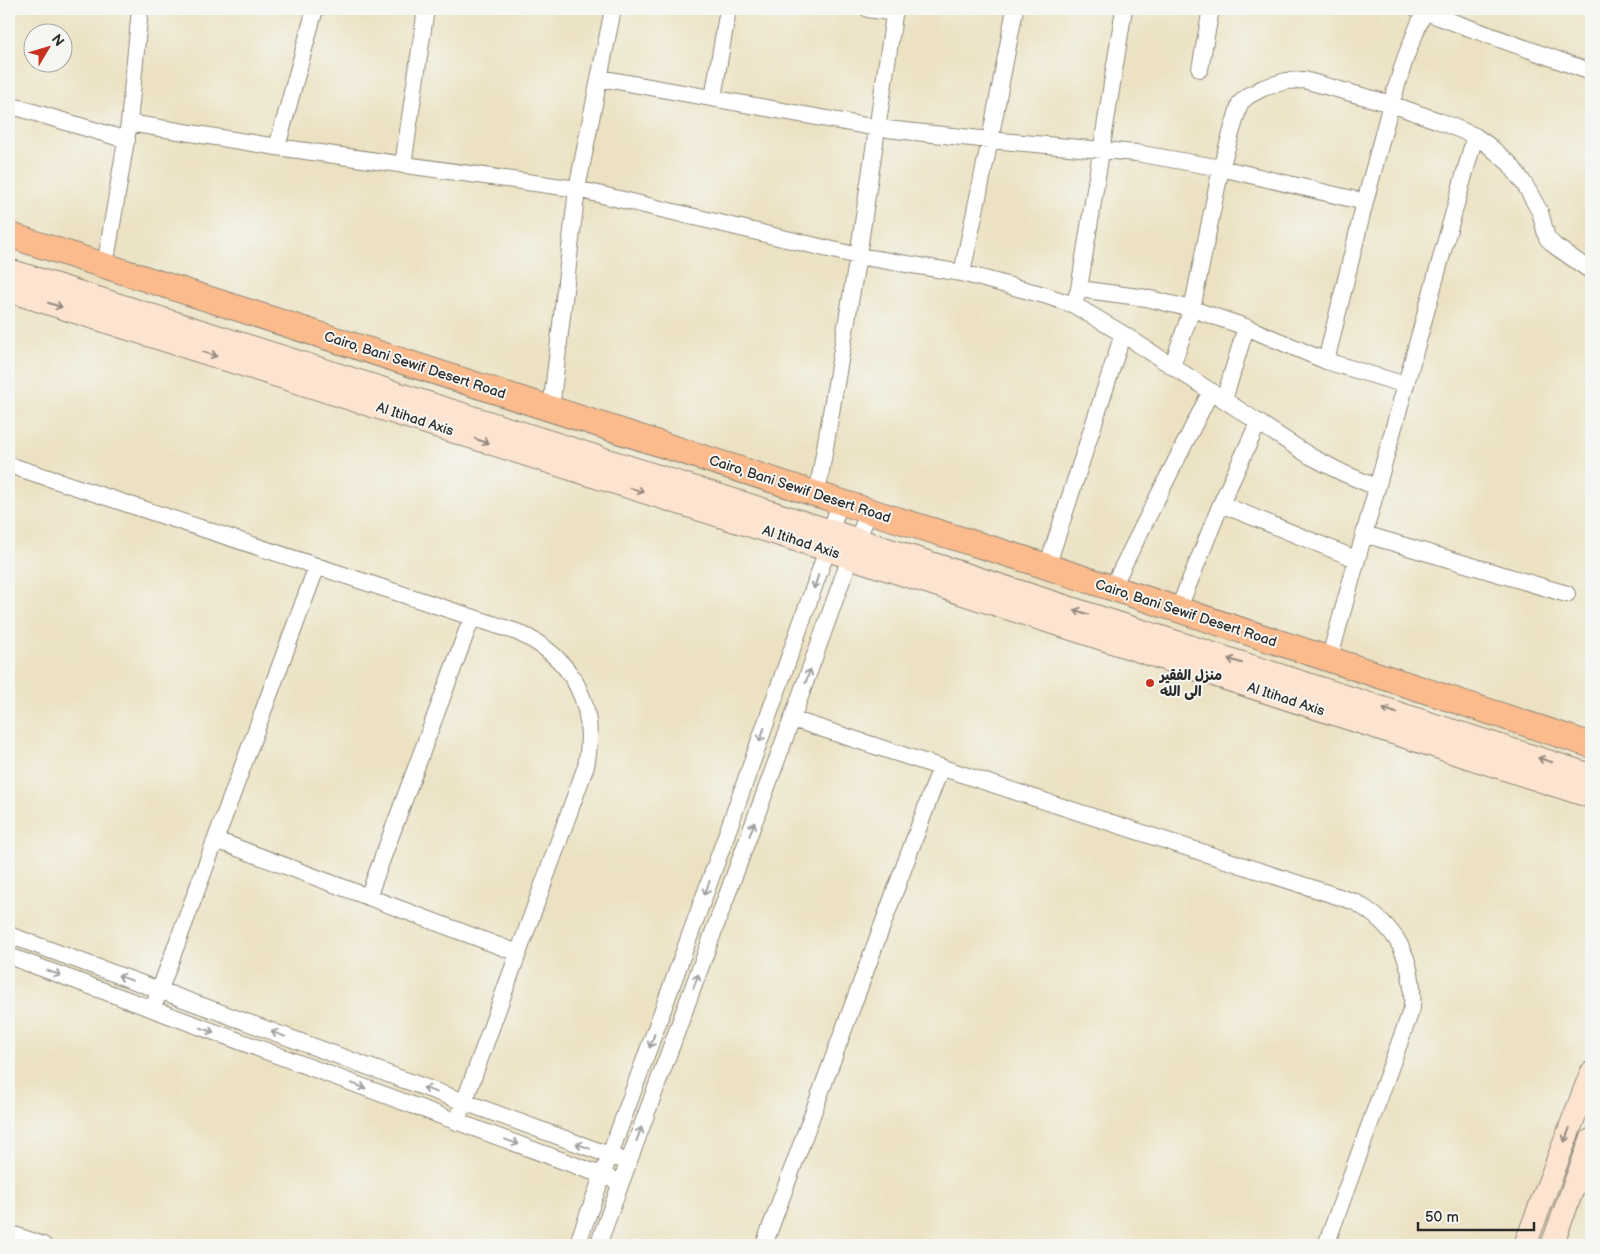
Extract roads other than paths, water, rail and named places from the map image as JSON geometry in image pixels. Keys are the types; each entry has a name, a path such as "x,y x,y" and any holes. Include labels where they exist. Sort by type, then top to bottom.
{"main road":[{"name":"Cairo, Bani Sewif Desert Road","path":"9,235 1047,567 1591,745"}],"street":[{"path":"105,266 130,123 140,9"},
{"path":"276,147 314,9"},
{"path":"403,165 426,9"},
{"path":"551,409 577,190 613,9"},
{"path":"713,98 728,9"},
{"path":"577,1245 727,836 829,541 828,498 858,256 895,11 868,9"},
{"path":"962,273 1015,9"},
{"path":"1074,305 1079,289 1124,9"},
{"path":"1200,69 1211,9"},
{"path":"1326,361 1391,104 1422,9 1591,72"},
{"path":"600,78 877,128 1136,153 1221,168 1365,202"},
{"path":"1172,366 1192,309 1221,168 1240,104 1248,96 1263,88 1286,81 1304,80 1391,104 1475,136 1510,164 1526,185 1540,212 1547,238 1555,246 1591,271"},
{"path":"9,106 127,140"},
{"path":"130,123 276,147 577,190 858,256 962,273 1044,295 1074,305 1123,334 1310,456 1343,474 1376,487"},
{"path":"1329,660 1475,136"},
{"name":"Al Itihad Axis","path":"9,270 854,549 1591,775"},
{"path":"1079,289 1146,298 1192,309 1246,327 1326,361 1406,385"},
{"name":"Al Itihad Axis","path":"9,290 829,541"},
{"path":"1112,588 1218,396 1246,327"},
{"path":"1047,567 1123,334"},
{"path":"1178,610 1221,504 1258,423"},
{"path":"9,464 472,617 530,638 555,656 574,679 583,699 589,721 590,736 586,766 457,1122"},
{"path":"1221,504 1356,559"},
{"path":"598,1245 869,511"},
{"path":"1364,534 1567,594"},
{"name":"Al Itihad Axis","path":"854,549 1591,797"},
{"path":"153,1010 317,566"},
{"path":"368,897 472,617"},
{"path":"792,719 1354,902 1378,918 1397,939 1409,965 1413,994 1412,1008 1326,1245"},
{"path":"764,1245 942,767"},
{"path":"216,840 518,953"},
{"path":"9,935 629,1163"},
{"path":"9,956 621,1183"},
{"path":"1525,1245 1591,1074"},
{"path":"1552,1245 1591,1140"},
{"path":"9,1233 42,1245"}],"place":[{"name":"منزل الفقير الى الله","path":"1150,683"}]}
